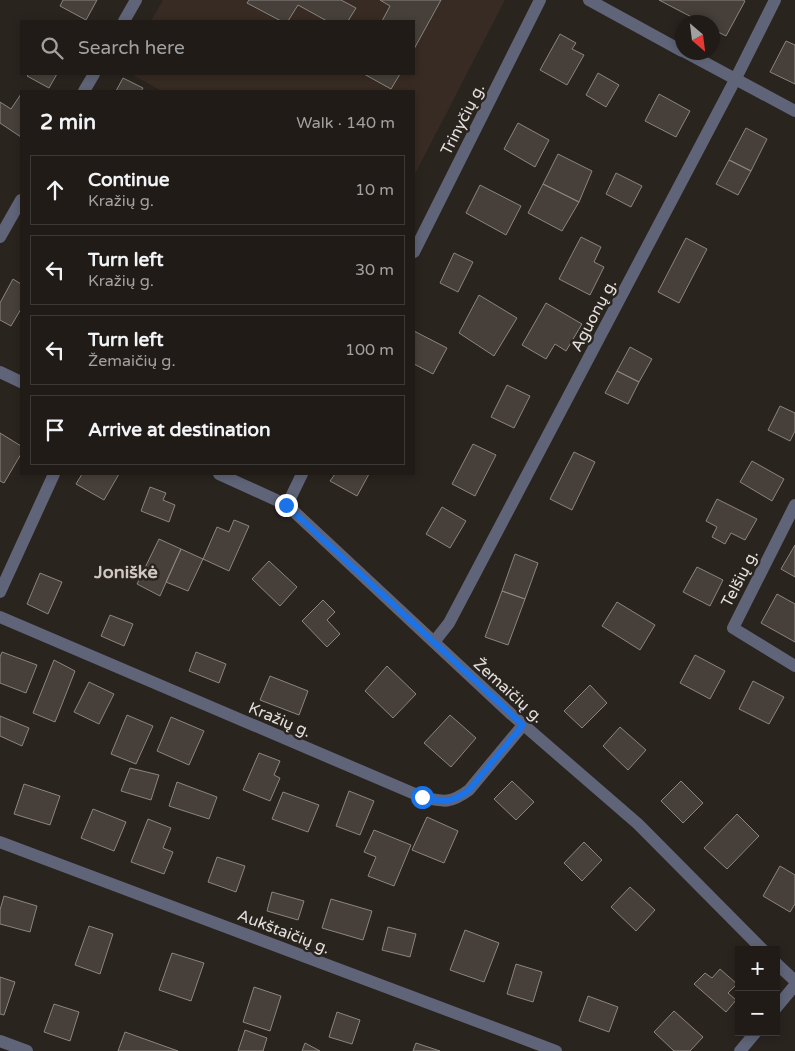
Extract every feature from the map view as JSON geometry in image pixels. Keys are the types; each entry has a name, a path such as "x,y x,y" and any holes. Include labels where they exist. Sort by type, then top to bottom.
{"street":[{"path":"125,20 136,0"},
{"name":"Trinyčių g.","path":"415,250 540,0"},
{"path":"589,0 675,47"},
{"name":"Aguonų g.","path":"434,642 448,623 735,80 775,0"},
{"path":"699,60 795,111"},
{"path":"85,90 93,75"},
{"path":"0,237 20,202"},
{"path":"0,372 20,382"},
{"path":"0,592 54,475"},
{"name":"Žemaičių g.","path":"221,475 286,505 523,725 638,824 759,946"},
{"path":"286,505 301,475"},
{"name":"Telšių g.","path":"795,505 733,628 795,666"},
{"name":"Kražių g.","path":"0,617 422,797 444,802 459,798 469,790 523,725"},
{"name":"Aukštaičių g.","path":"0,842 556,1051"},
{"path":"780,967 795,983 780,1003"},
{"path":"740,1051 753,1036"},
{"path":"0,1041 27,1051"}],"shaded area":[{"path":"163,0 505,0 415,174 415,90 160,90 133,75 415,75 415,20 152,20"}],"building":[{"path":"63,0 97,0 86,20 60,6"},
{"path":"249,0 341,0 356,8 349,20 325,20 298,5 289,20 279,20 247,3"},
{"path":"380,0 441,0 415,47 415,20 383,20 390,6"},
{"path":"659,0 745,1 726,36 720,33 720,15 688,15"},
{"path":"560,34 576,43 572,49 584,55 567,85 540,70"},
{"path":"786,41 795,45 795,84 770,72"},
{"path":"598,73 619,85 606,107 586,95"},
{"path":"28,75 56,75 49,88"},
{"path":"366,75 399,75 391,89"},
{"path":"123,78 143,88 142,90 117,90"},
{"path":"659,94 690,111 676,137 645,121"},
{"path":"20,96 20,136 0,123 0,102 11,109"},
{"path":"518,123 549,140 535,167 504,149"},
{"path":"746,128 767,139 751,171 729,160"},
{"path":"558,154 592,171 579,202 543,184"},
{"path":"729,160 751,171 738,195 716,184"},
{"path":"616,173 642,186 631,207 606,194"},
{"path":"543,184 579,202 562,231 528,213"},
{"path":"480,185 521,206 506,235 466,213"},
{"path":"581,237 601,247 594,262 604,267 590,295 559,279"},
{"path":"686,238 707,249 679,303 658,292"},
{"path":"454,253 473,262 458,292 440,283"},
{"path":"13,279 20,283 20,311 11,326 0,320 0,303"},
{"path":"479,295 517,318 494,356 459,333"},
{"path":"546,303 582,324 566,351 555,344 546,359 522,345"},
{"path":"415,332 447,348 433,374 415,365"},
{"path":"630,347 652,359 639,382 617,371"},
{"path":"617,371 639,382 628,404 605,393"},
{"path":"507,385 530,396 514,428 491,417"},
{"path":"780,406 795,413 795,431 790,441 768,430"},
{"path":"0,433 20,445 20,456 4,483 0,481"},
{"path":"473,444 496,455 475,496 452,484"},
{"path":"574,452 595,462 572,510 550,499"},
{"path":"752,461 784,479 772,501 740,482"},
{"path":"81,475 118,475 104,500 76,484"},
{"path":"334,475 368,475 357,496 330,481"},
{"path":"150,487 166,493 163,500 175,505 169,522 141,511"},
{"path":"717,499 757,519 745,540 731,533 725,544 712,537 717,527 706,521"},
{"path":"442,507 466,521 450,548 426,534"},
{"path":"234,520 249,526 229,571 203,559 217,527 229,532"},
{"path":"159,539 181,549 160,596 137,584"},
{"path":"795,545 795,577 781,569"},
{"path":"181,549 203,559 188,591 166,582"},
{"path":"515,554 538,563 525,599 502,591"},
{"path":"269,561 297,587 280,606 252,579"},
{"path":"697,567 723,580 710,606 683,592"},
{"path":"40,573 62,582 48,614 27,604"},
{"path":"502,591 525,599 508,645 485,637"},
{"path":"777,594 795,604 795,642 761,623"},
{"path":"323,600 335,612 327,620 340,634 327,647 302,621"},
{"path":"617,602 655,625 640,650 602,626"},
{"path":"110,615 133,624 124,646 101,636"},
{"path":"2,652 37,665 26,693 0,683 0,657"},
{"path":"196,652 226,664 219,683 189,671"},
{"path":"695,655 725,671 710,699 680,683"},
{"path":"54,660 75,671 55,722 33,713"},
{"path":"387,666 416,694 393,718 365,691"},
{"path":"270,676 308,691 299,715 260,700"},
{"path":"753,681 784,697 769,724 739,709"},
{"path":"89,682 114,694 99,724 74,712"},
{"path":"590,685 607,703 582,728 564,711"},
{"path":"127,715 153,726 136,764 111,754"},
{"path":"450,715 476,738 451,767 424,743"},
{"path":"0,716 29,728 22,746 0,736"},
{"path":"171,717 204,731 189,765 157,751"},
{"path":"620,727 646,750 628,770 603,746"},
{"path":"259,753 280,761 274,775 280,778 270,801 243,790"},
{"path":"130,768 159,775 151,800 121,791"},
{"path":"512,781 534,802 516,820 494,799"},
{"path":"681,781 703,803 683,823 661,801"},
{"path":"177,782 217,797 209,819 169,806"},
{"path":"24,784 60,796 50,825 14,814"},
{"path":"349,791 374,801 360,835 336,826"},
{"path":"283,792 319,805 308,832 272,819"},
{"path":"93,809 126,822 114,851 81,838"},
{"path":"737,814 759,836 727,869 704,848"},
{"path":"427,817 458,831 444,863 412,850"},
{"path":"148,819 171,828 163,848 173,852 164,874 131,862"},
{"path":"374,830 411,845 394,886 368,876 376,857 364,852"},
{"path":"584,842 602,860 582,881 564,863"},
{"path":"217,857 245,866 236,892 208,882"},
{"path":"780,866 795,875 795,904 790,912 763,896"},
{"path":"630,887 655,910 636,931 611,907"},
{"path":"272,892 304,901 298,920 267,911"},
{"path":"4,896 37,906 30,932 0,924 0,910"},
{"path":"331,899 372,911 363,940 322,928"},
{"path":"89,926 113,934 100,974 75,965"},
{"path":"388,927 416,934 410,957 382,950"},
{"path":"465,930 499,943 484,982 450,970"},
{"path":"172,953 204,963 191,1001 159,990"},
{"path":"516,964 542,972 533,1002 507,994"},
{"path":"720,969 735,982 735,986 728,993 735,1001 726,1012 694,984 705,973 712,978"},
{"path":"0,977 15,982 4,1015 0,1014"},
{"path":"254,987 281,996 270,1031 243,1022"},
{"path":"588,996 618,1007 609,1032 579,1021"},
{"path":"54,1004 79,1012 70,1041 44,1032"},
{"path":"674,1011 703,1037 690,1051 674,1051 654,1032"},
{"path":"337,1012 360,1020 352,1044 329,1037"},
{"path":"245,1030 267,1038 263,1051 238,1051"},
{"path":"125,1032 178,1051 118,1051"},
{"path":"305,1043 320,1051 302,1051"},
{"path":"416,1043 440,1051 413,1051"}],"district":[{"name":"Joniškė","path":"126,572"}],"route":[{"path":"286,505 523,725 469,790 459,798 444,802 422,797"}]}
